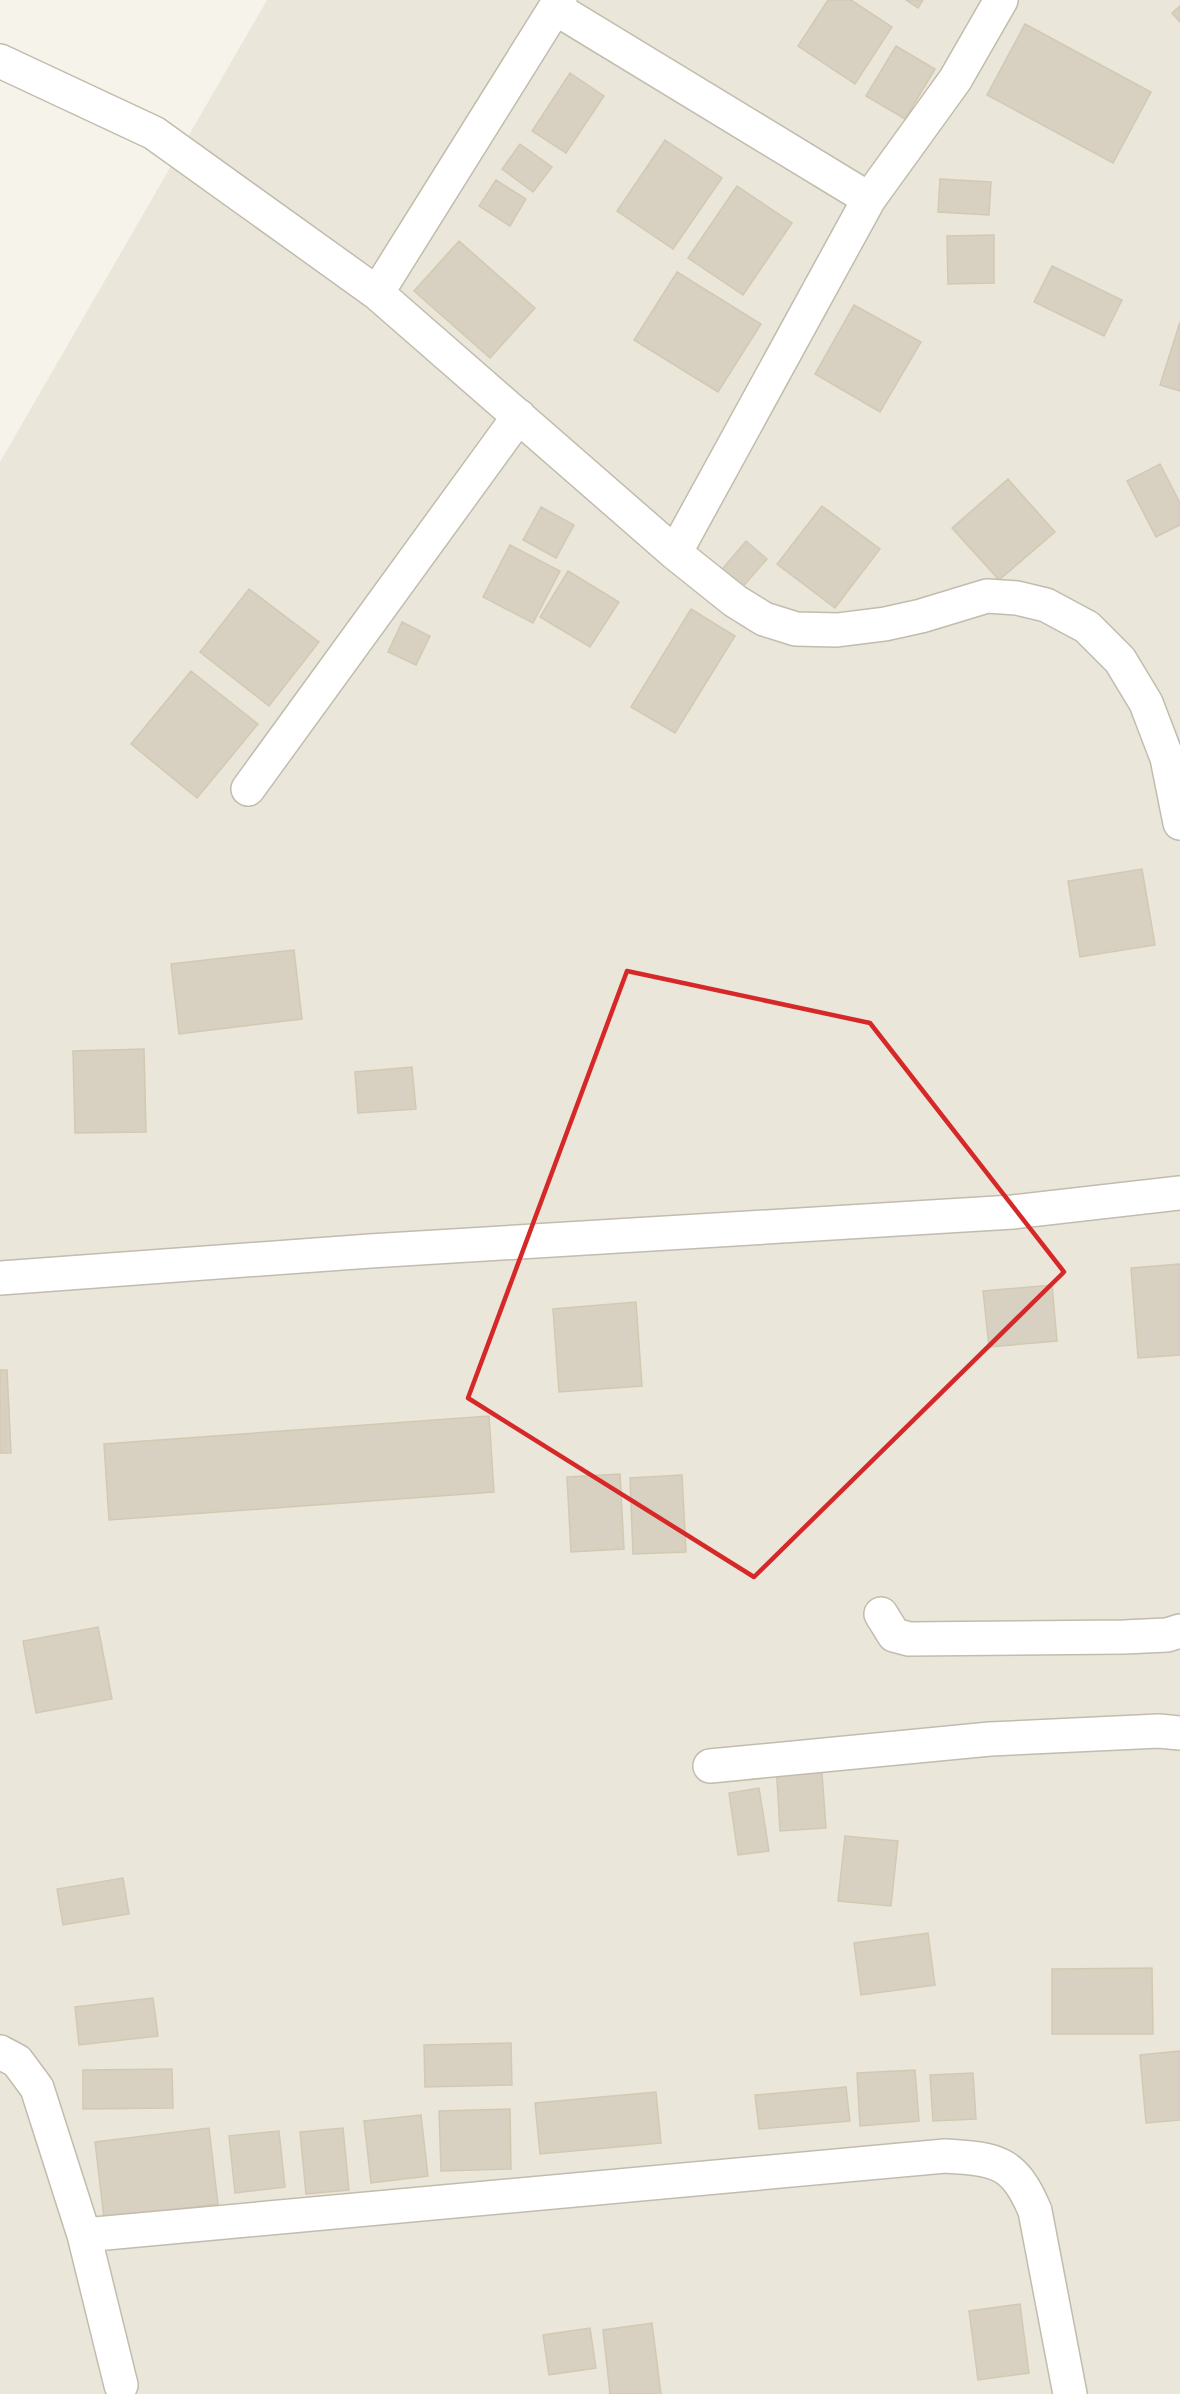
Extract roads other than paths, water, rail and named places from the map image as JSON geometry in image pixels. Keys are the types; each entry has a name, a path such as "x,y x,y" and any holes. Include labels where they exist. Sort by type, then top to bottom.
{"street":[{"path":"675,553 869,199 954,80 1001,0"},
{"path":"377,293 557,4 869,199"},
{"path":"0,62 154,133 377,293 675,553 735,601 764,619 796,629 837,630 885,624 921,616 987,596 1017,598 1046,605 1087,627 1120,660 1146,703 1167,758 1180,824"},
{"path":"248,789 519,416"},
{"path":"0,1278 370,1251 1013,1212 1180,1193"},
{"path":"881,1614 894,1635 909,1639 1124,1637 1167,1635 1180,1631"},
{"path":"710,1766 990,1739 1159,1731 1180,1733"},
{"path":"0,2052 17,2061 37,2088 84,2235 121,2385"},
{"path":"84,2235 945,2156 980,2158 1006,2167 1024,2187 1035,2211 1070,2394"}]}
